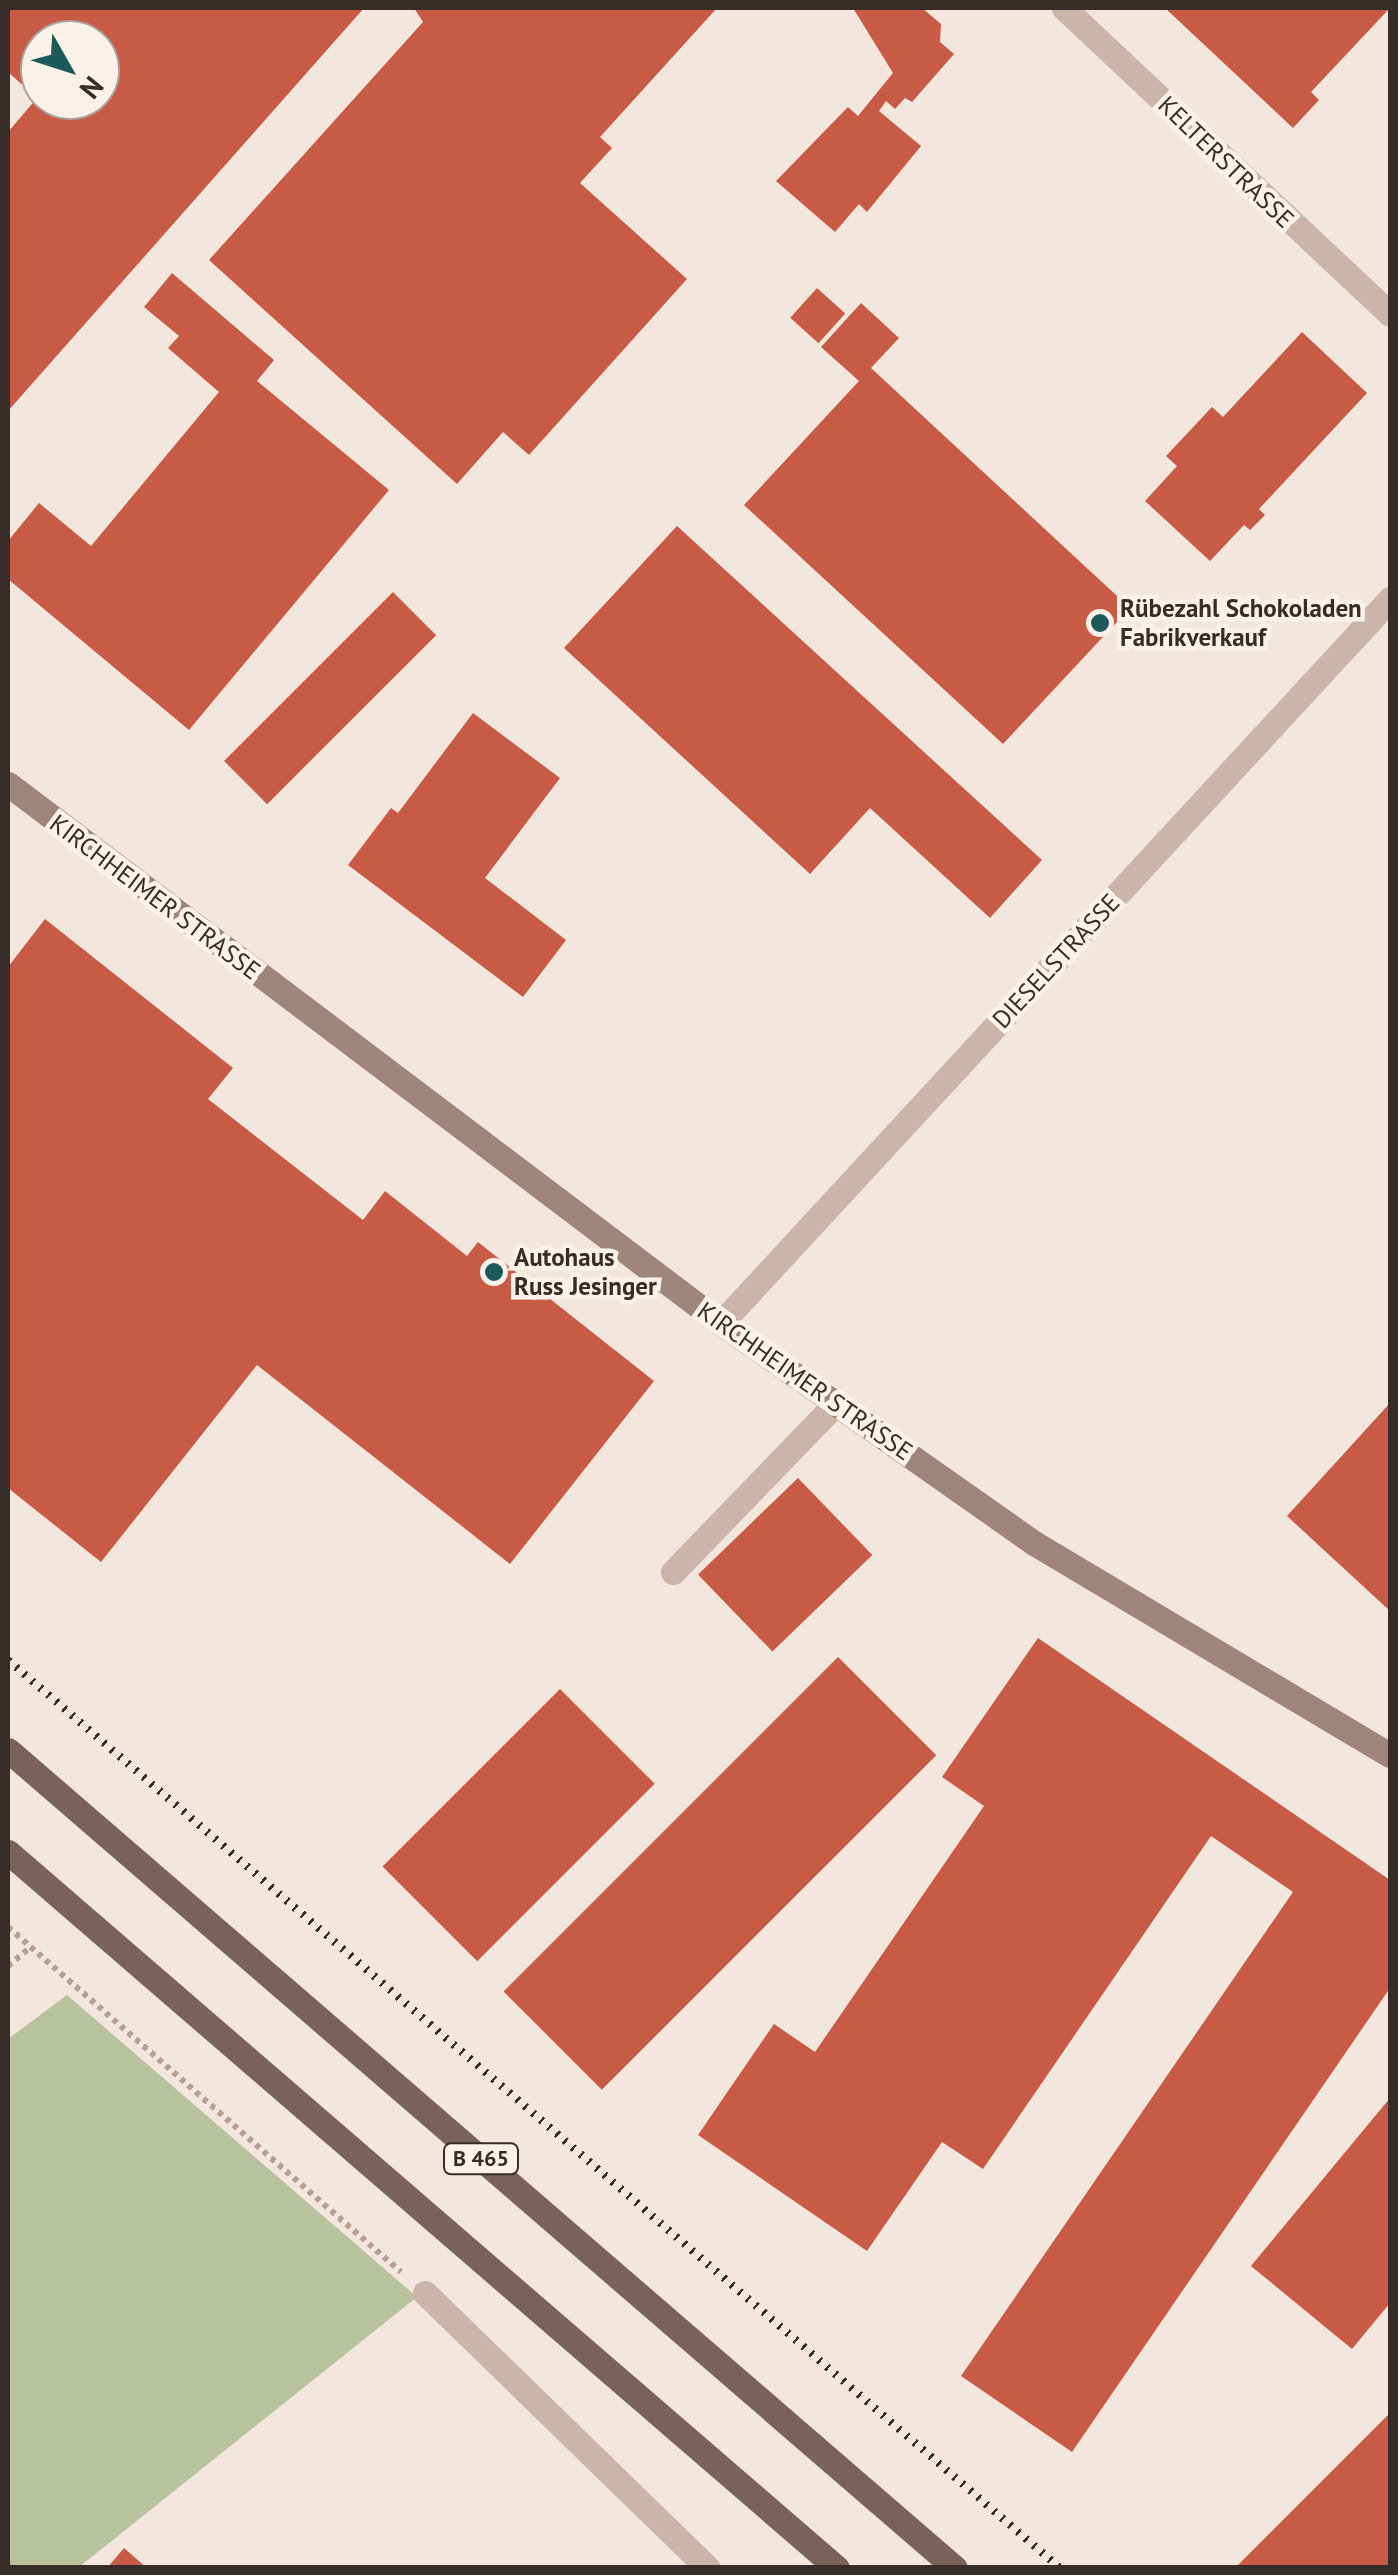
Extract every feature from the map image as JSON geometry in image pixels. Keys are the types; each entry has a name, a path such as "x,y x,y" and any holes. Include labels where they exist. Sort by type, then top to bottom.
{"main road":[{"name":"B 465","path":"8,1750 955,2568"},
{"path":"8,1852 837,2568"}],"street":[{"name":"KELTERSTRASSE","path":"1064,8 1390,314"},
{"name":"DIESELSTRASSE","path":"721,1323 1390,598"},
{"name":"KIRCHHEIMER STRASSE","path":"8,784 721,1323 1034,1542 1222,1660 1390,1755"},
{"path":"673,1572 836,1403"},
{"path":"425,2292 708,2568"}],"path":[{"path":"8,1926 425,2292"},
{"path":"8,1966 31,1947"}],"green space":[{"path":"67,1995 417,2297 79,2567 8,2567 8,2039"}],"building":[{"path":"8,8 364,8 8,411 8,132 20,118 120,120 120,20 20,20 20,83 8,72"},
{"path":"414,8 717,8 600,137 612,148 580,183 687,279 529,455 503,432 457,484 209,260 423,22"},
{"path":"853,8 922,8 941,24 940,42 954,54 912,102 905,98 895,109 886,101 879,111 921,146 867,212 859,204 835,232 776,181 848,107 858,116 893,73"},
{"path":"1165,8 1390,8 1311,92 1319,100 1293,128"},
{"path":"172,273 274,360 257,381 389,490 189,730 8,579 8,541 39,503 91,546 219,392 168,348 179,336 144,307"},
{"path":"817,288 845,313 818,343 790,318"},
{"path":"861,303 899,338 871,368 1130,608 1003,744 744,505 859,381 821,347"},
{"path":"1302,332 1367,393 1259,509 1265,515 1250,530 1244,525 1210,561 1145,501 1177,466 1166,456 1212,407 1223,417"},
{"path":"677,526 1042,860 990,918 870,808 810,874 564,648"},
{"path":"393,592 436,635 267,804 224,761"},
{"path":"473,713 560,778 485,878 566,940 523,997 348,865 391,808 398,813"},
{"path":"45,919 233,1068 208,1099 363,1220 385,1191 467,1256 478,1242 654,1381 510,1564 257,1365 101,1562 8,1488 8,967"},
{"path":"1390,1403 1390,1611 1287,1516"},
{"path":"798,1478 872,1555 772,1652 698,1575"},
{"path":"1038,1638 1390,1880 1390,1988 1072,2452 961,2376 1293,1892 1211,1836 983,2169 942,2142 867,2251 698,2135 774,2024 815,2052 984,1806 942,1777"},
{"path":"838,1657 936,1755 602,2090 504,1991"},
{"path":"560,1689 655,1784 477,1961 383,1866"},
{"path":"1390,2098 1390,2303 1352,2349 1251,2266"},
{"path":"1390,2413 1390,2568 1235,2568"},
{"path":"124,2548 147,2568 107,2568"}],"railway":[{"path":"8,1660 1060,2568"}],"place":[{"name":"Rübezahl Schokoladen Fabrikverkauf","path":"1100,623"},
{"name":"Autohaus Russ Jesinger","path":"494,1272"}]}
